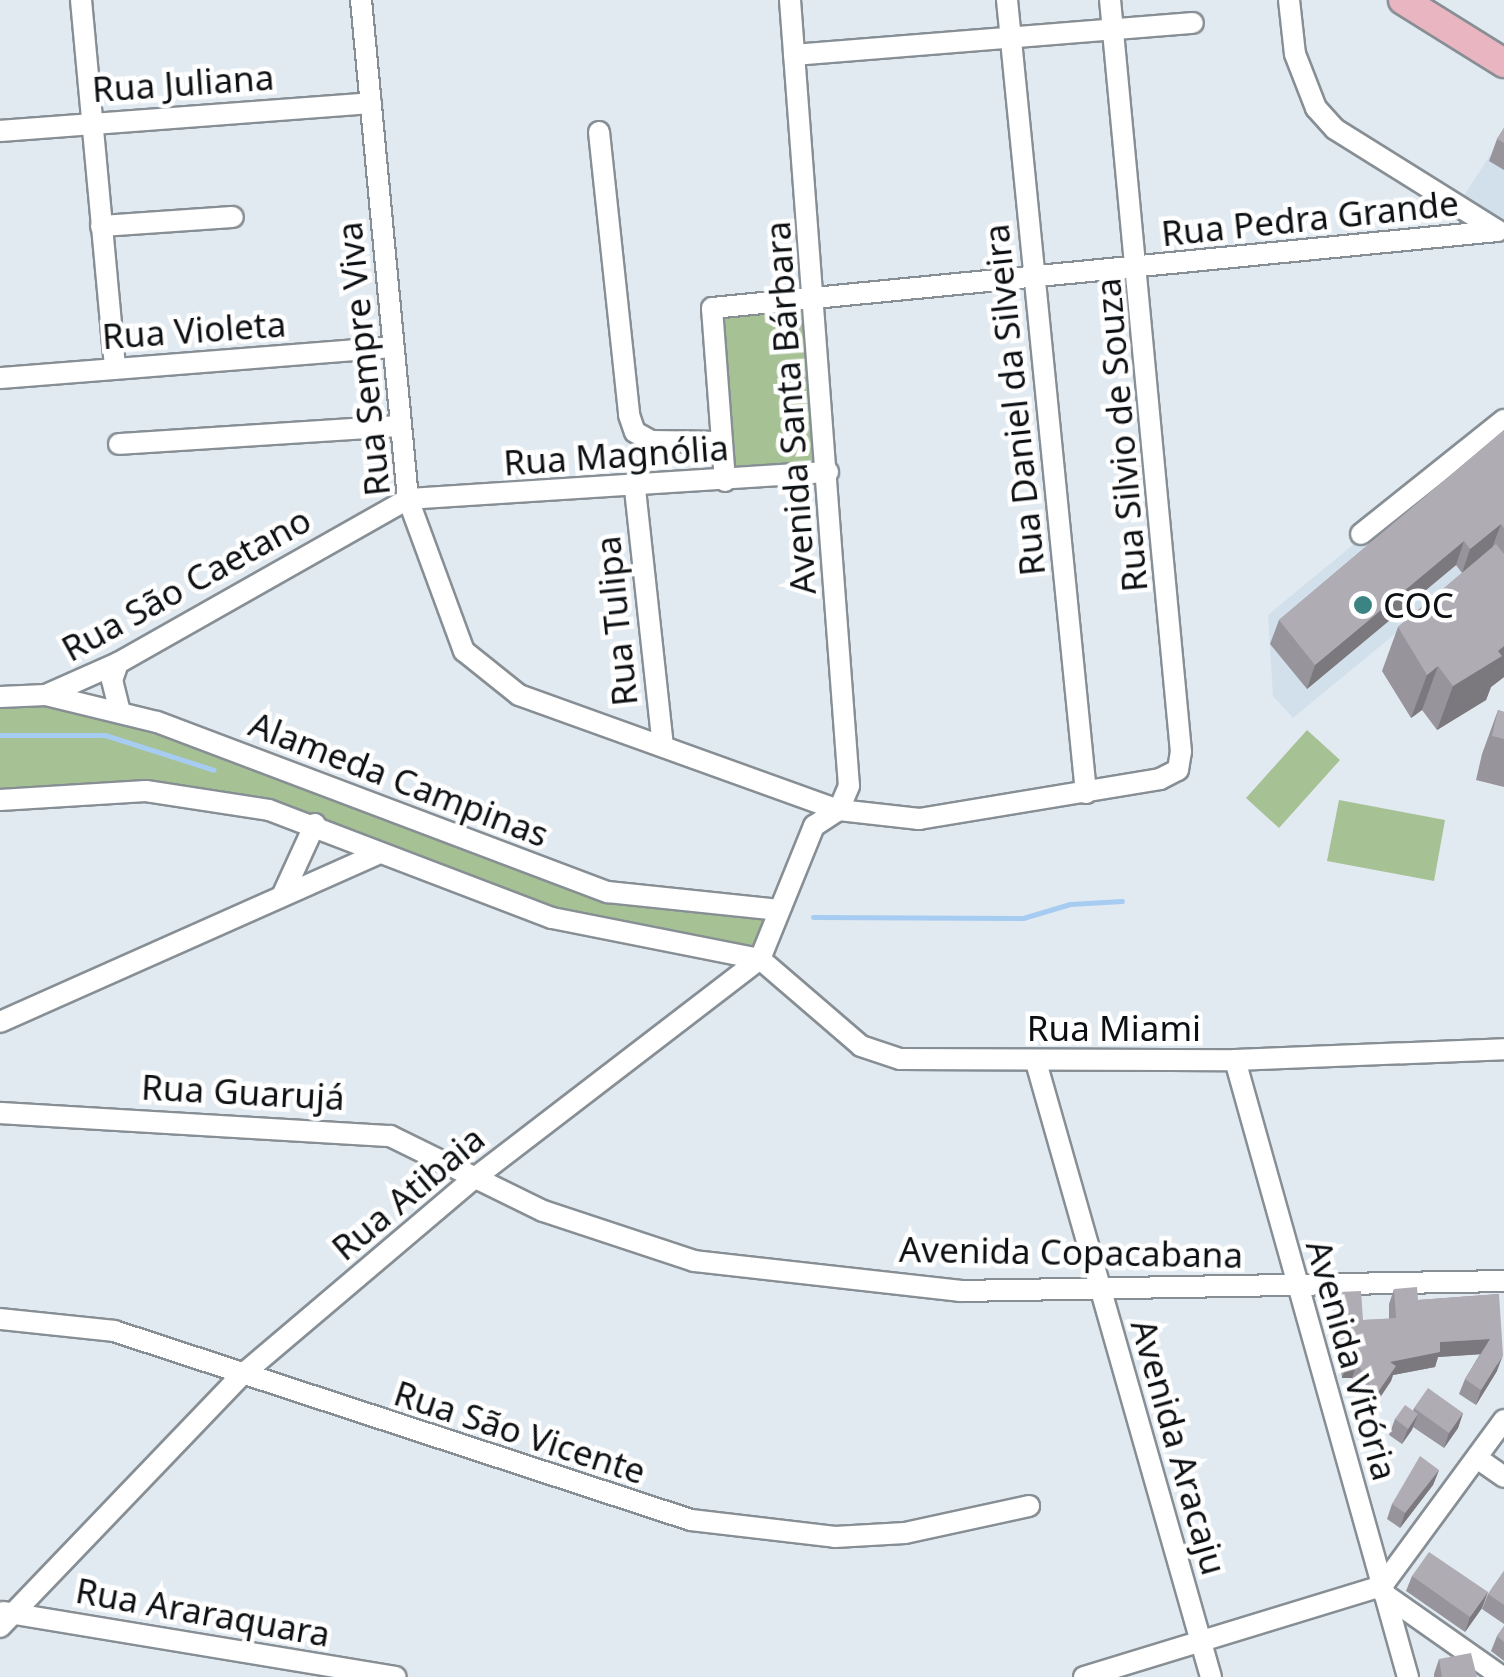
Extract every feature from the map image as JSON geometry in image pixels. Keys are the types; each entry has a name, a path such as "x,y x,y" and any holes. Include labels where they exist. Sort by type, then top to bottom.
{"main road":[{"path":"1403,0 1504,63"}],"street":[{"path":"81,0 115,368"},
{"name":"Rua Sempre Viva","path":"361,0 408,499 464,650 489,677 519,695 839,810 919,820 1086,793"},
{"name":"Avenida Santa Bárbara","path":"790,0 850,786 839,810"},
{"name":"Rua Daniel da Silveira","path":"1007,0 1086,793"},
{"name":"Rua Silvio de Souza","path":"1086,793 1160,779 1178,770 1182,752 1110,0"},
{"path":"1289,0 1295,54 1316,108 1334,129 1501,232"},
{"path":"794,55 1193,23"},
{"name":"Rua Juliana","path":"0,131 371,103"},
{"path":"599,132 628,415 635,432 651,441 722,442 725,481"},
{"path":"102,226 233,217"},
{"name":"Rua Pedra Grande","path":"722,442 712,308 1138,270 1501,232"},
{"name":"Rua Violeta","path":"0,378 392,347"},
{"path":"1361,534 1504,420"},
{"path":"119,444 400,426"},
{"name":"Rua Magnólia","path":"408,499 635,489 828,472"},
{"name":"Rua Tulipa","path":"635,489 663,746"},
{"name":"Rua São Caetano","path":"46,696 118,663 408,499"},
{"path":"118,663 112,680 120,711"},
{"name":"Alameda Campinas","path":"0,697 46,696 120,711 608,892 779,910"},
{"path":"0,800 146,791 231,802 315,824 375,855 552,918 760,959 814,826 839,810"},
{"path":"284,894 315,824"},
{"path":"0,1022 375,855"},
{"name":"Rua Miami","path":"760,959 862,1046 900,1059 1235,1060 1504,1049"},
{"name":"Rua Atibaia","path":"4,1617 242,1375 472,1180 760,959"},
{"name":"Avenida Vitória","path":"1235,1060 1408,1677"},
{"name":"Avenida Aracaju","path":"1036,1062 1211,1677"},
{"name":"Rua Guarujá","path":"0,1113 346,1129 390,1136 472,1180"},
{"name":"Avenida Copacabana","path":"472,1180 610,1236 694,1261 960,1291 1102,1292 1504,1280"},
{"name":"Rua São Vicente","path":"0,1318 114,1331 690,1520 835,1537 904,1533 1030,1506"},
{"path":"1084,1677 1383,1590 1504,1420"},
{"path":"1477,1458 1504,1477"},
{"path":"1383,1590 1502,1677"},
{"name":"Rua Araraquara","path":"4,1617 396,1677"}],"shaded area":[{"path":"1504,134 1504,235 1457,206"},
{"path":"1504,420 1504,544 1293,718 1273,696 1268,615"}],"green space":[{"path":"815,299 828,472 725,481 712,308"},
{"path":"0,697 120,711 567,877 779,910 760,959 552,918 315,824 146,791 0,800"},
{"path":"1307,730 1340,760 1279,828 1246,798"},
{"path":"1339,800 1445,820 1434,881 1327,861"}],"building":[{"path":"1504,430 1504,528 1501,524 1470,549 1464,541 1315,665 1279,620"},
{"path":"1496,544 1504,554 1504,646 1498,651 1502,656 1453,686 1438,666 1427,675 1398,627"},
{"path":"1498,710 1504,712 1504,739 1492,736"},
{"path":"1417,1287 1418,1300 1499,1294 1503,1355 1481,1390 1465,1379 1490,1339 1440,1342 1440,1352 1390,1362 1396,1366 1376,1395 1357,1363 1348,1363 1338,1292 1361,1291 1363,1320 1396,1318 1394,1289"},
{"path":"1428,1388 1463,1413 1449,1433 1414,1408"},
{"path":"1405,1405 1418,1414 1408,1429 1395,1419"},
{"path":"1420,1456 1439,1470 1405,1513 1392,1504"},
{"path":"1429,1552 1488,1592 1470,1617 1412,1576"},
{"path":"1504,1571 1504,1605 1488,1594"},
{"path":"1471,1653 1477,1677 1442,1677 1439,1659"}],"waterway":[{"path":"0,735 105,735 214,770"},
{"path":"813,917 1023,918 1070,904 1122,901"}],"place":[{"name":"COC","path":"1363,605"}]}
